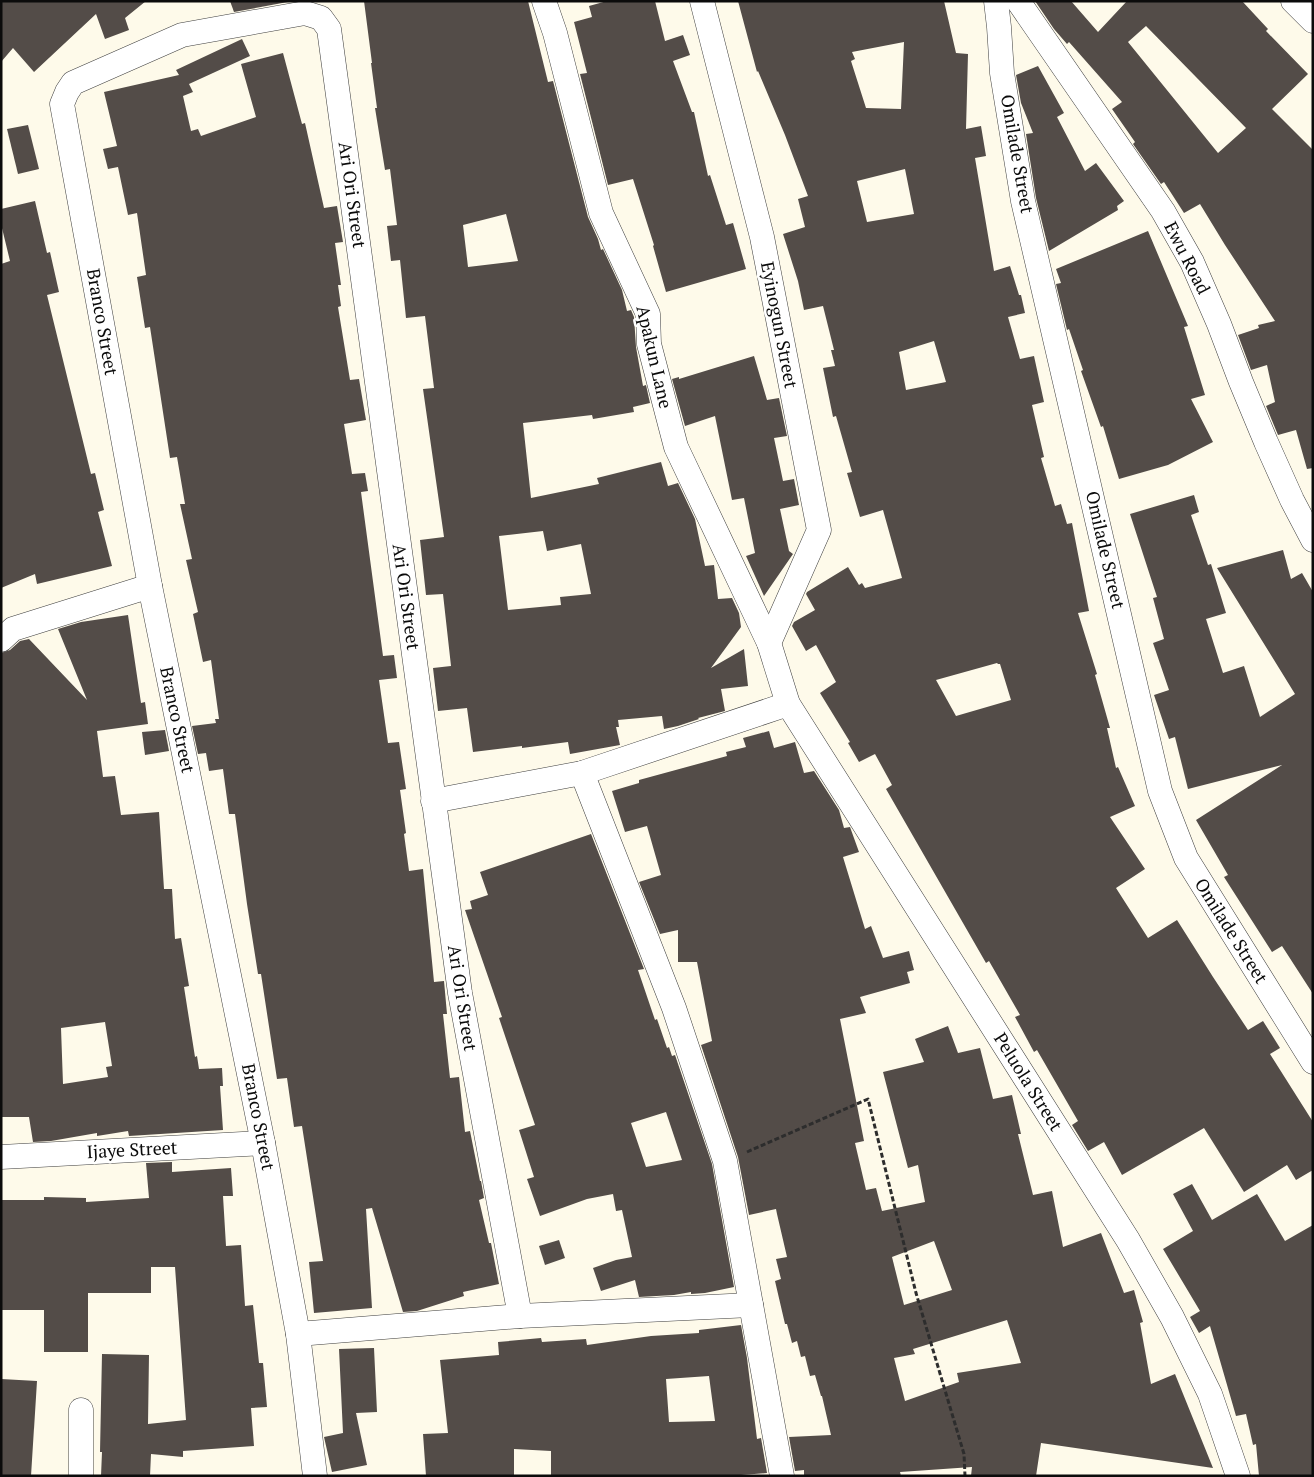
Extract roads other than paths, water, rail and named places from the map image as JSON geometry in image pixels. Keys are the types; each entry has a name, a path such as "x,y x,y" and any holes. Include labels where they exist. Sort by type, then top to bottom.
{"street":[{"name":"Apakun Lane","path":"544,1 555,33 602,212 648,314 649,344 676,447 769,643 788,704"},
{"name":"Eyinogun Street","path":"702,1 762,237 819,530 769,643"},
{"name":"Omilade Street","path":"996,1 1002,73 1024,201 1160,791 1186,858 1313,1062"},
{"name":"Ewu Road","path":"1018,1 1163,211 1192,262 1266,442 1292,500 1313,540"},
{"path":"1292,1 1313,22"},
{"name":"Ari Ori Street","path":"182,35 305,13 321,18 330,29 460,993 520,1316"},
{"name":"Branco Street","path":"182,35 73,83 62,104 150,586 263,1143 298,1334 315,1476"},
{"path":"1,640 13,630 150,586"},
{"path":"433,801 582,773 788,704"},
{"name":"Peluola Street","path":"788,704 1128,1240 1172,1317 1210,1394 1238,1476"},
{"path":"582,773 674,1008 725,1161 782,1476"},
{"name":"Ijaye Street","path":"1,1157 263,1143"},
{"path":"298,1334 520,1316 751,1305"},
{"path":"81,1410 81,1476"}]}
